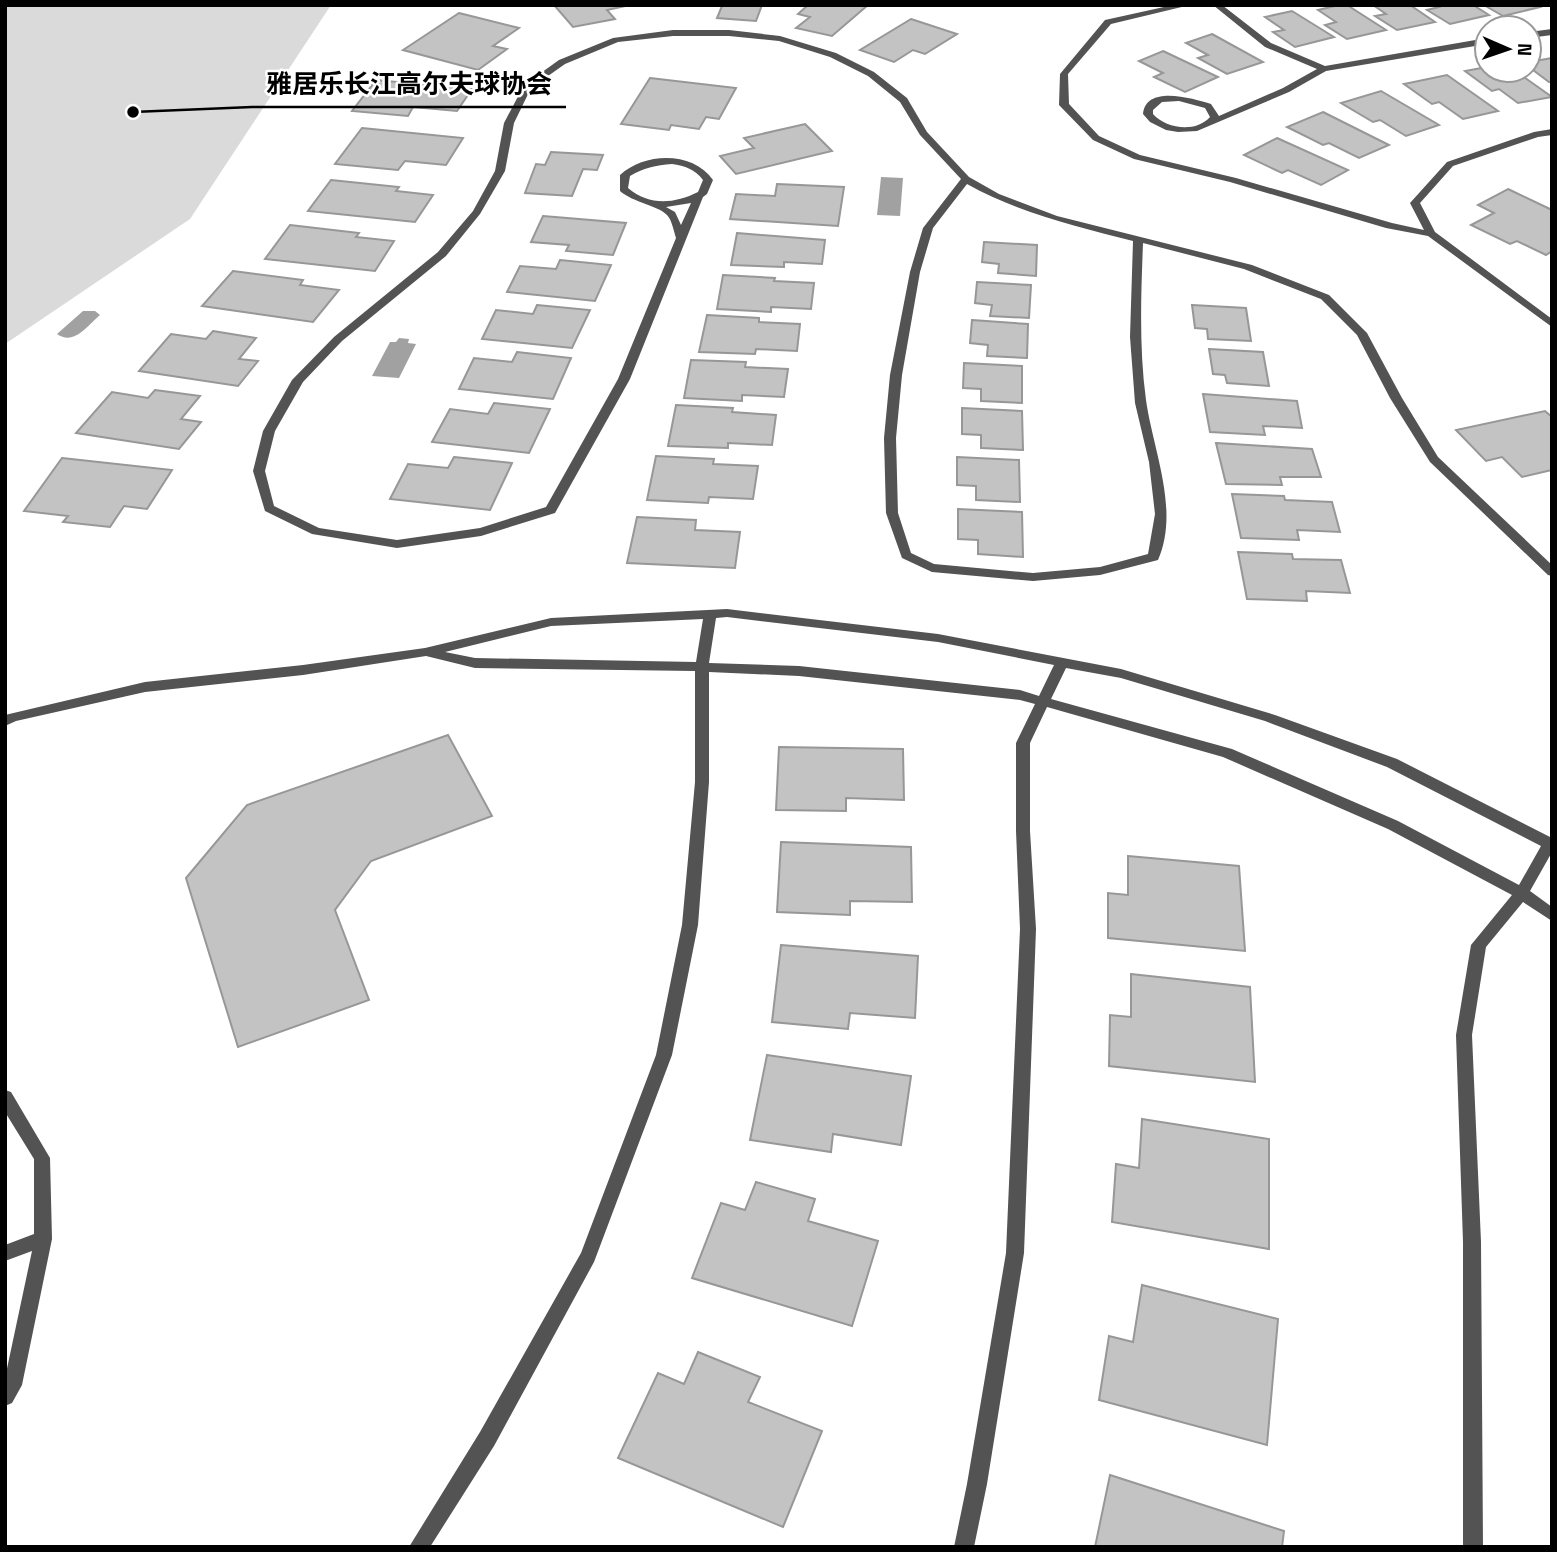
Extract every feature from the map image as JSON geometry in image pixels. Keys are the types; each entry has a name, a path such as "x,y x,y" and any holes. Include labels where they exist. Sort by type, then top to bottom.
{"street":[{"path":"1186,5 1108,22 1064,74 1064,105 1096,138 1137,157 1233,180 1390,226 1430,234 1552,324"},
{"path":"1217,5 1268,45 1324,69"},
{"path":"681,237 672,214 629,196 623,189 622,182 633,169 657,162 685,163 704,173 708,180 707,187 698,197 624,379 551,510 481,532 397,544 316,531 269,508 259,471 269,431 298,380 338,339 442,254 477,212 500,170 509,123 527,87 562,62 616,40 673,33 729,33 780,39 833,55 871,74 904,100 923,133 966,179 996,196 1054,218 1248,267 1325,297 1362,333 1396,398 1434,459 1552,572"},
{"path":"1259,102 1232,107 1208,106 1190,99 1168,98 1152,104 1148,114 1158,123 1178,129 1199,128 1259,102 1324,69 1473,43"},
{"path":"1208,106 1213,111 1212,122"},
{"path":"1430,234 1415,203 1450,164 1537,134 1552,132"},
{"path":"966,179 928,228 915,272 895,388 890,438 891,513 906,555 932,568 1033,577 1100,571 1154,557 1161,514 1155,462 1140,390 1135,337 1138,241"},
{"path":"652,204 680,203 698,197"},
{"path":"5,722 12,717 145,687 303,670 425,652 551,622 727,613 937,638 1121,674 1270,718 1392,763 1550,845 1522,893 1479,945 1464,1035 1472,1242 1473,1547"},
{"path":"419,1547 487,1439 587,1256 664,1055 690,925 702,782 702,667 710,614"},
{"path":"425,652 475,663 799,671 1020,695 1227,753 1393,825 1522,893 1552,915"},
{"path":"964,1547 978,1485 1015,1254 1028,929 1023,831 1023,743 1062,663"},
{"path":"5,1097 42,1158 43,1239 13,1385 5,1396"},
{"path":"5,1253 43,1239"}],"shaded area":[{"path":"5,5 331,5 190,219 5,344"},
{"path":"881,177 903,178 900,216 877,215"},
{"path":"83,311 95,311 100,315 75,336 69,338 57,334"},
{"path":"399,338 409,339 408,343 416,344 399,378 372,376 390,342 396,342"}],"building":[{"path":"554,5 630,5 607,10 615,19 573,27"},
{"path":"711,5 762,5 756,21 717,18 722,6"},
{"path":"808,5 868,5 832,36 796,28 810,17 798,14"},
{"path":"1347,5 1386,30 1347,39 1325,25 1336,22 1318,10"},
{"path":"1373,5 1410,5 1435,22 1397,30 1375,16 1386,14"},
{"path":"1436,5 1473,5 1487,14 1473,14 1473,19 1450,24 1427,10 1439,7"},
{"path":"1484,5 1540,7 1511,14 1500,14"},
{"path":"1292,11 1334,37 1295,47 1273,32 1284,30 1265,17"},
{"path":"459,13 519,28 493,46 507,49 478,70 403,50"},
{"path":"911,19 957,34 925,54 913,50 894,62 860,50"},
{"path":"1212,34 1263,62 1227,74 1198,58 1208,55 1186,43"},
{"path":"1163,51 1218,77 1185,92 1154,77 1163,73 1139,61"},
{"path":"1552,58 1552,82 1543,78 1543,60"},
{"path":"1447,75 1498,111 1463,119 1439,102 1432,104 1404,84"},
{"path":"650,78 736,88 719,119 706,117 699,129 671,125 669,130 621,124"},
{"path":"376,80 472,89 457,111 413,107 408,116 352,111"},
{"path":"1483,84 1534,84 1552,97 1518,103 1499,89 1492,91"},
{"path":"1381,91 1439,125 1406,136 1380,120 1373,122 1341,103"},
{"path":"1323,112 1389,145 1359,158 1329,143 1323,145 1287,127"},
{"path":"805,124 832,151 736,174 720,156 754,148 744,138"},
{"path":"362,128 463,138 446,165 405,161 398,170 335,164"},
{"path":"1277,138 1348,170 1321,185 1288,170 1282,173 1244,155"},
{"path":"551,152 603,155 597,170 583,169 572,196 525,193 536,164 545,165"},
{"path":"331,180 399,187 396,191 433,195 415,222 308,211"},
{"path":"777,184 844,187 838,226 730,219 736,194 775,196"},
{"path":"1508,189 1552,210 1552,251 1546,255 1517,241 1510,244 1471,225 1494,213 1478,205"},
{"path":"543,216 626,223 613,255 566,251 569,245 531,242"},
{"path":"290,225 359,233 356,237 394,241 375,271 265,259"},
{"path":"737,233 825,240 822,264 784,262 784,267 731,265"},
{"path":"984,242 1037,245 1036,276 998,273 999,264 982,262"},
{"path":"560,260 611,265 595,301 507,292 520,266 556,269"},
{"path":"233,271 303,280 300,285 339,290 313,322 202,306"},
{"path":"723,275 814,283 811,309 771,307 771,312 717,309"},
{"path":"977,282 1031,285 1029,318 990,316 992,305 975,303"},
{"path":"537,305 590,310 572,348 482,339 496,310 533,314"},
{"path":"1192,305 1246,308 1251,341 1208,339 1207,329 1195,328"},
{"path":"707,315 800,324 797,351 756,349 755,354 699,352"},
{"path":"972,320 1028,324 1027,358 987,356 988,345 970,343"},
{"path":"213,331 256,338 239,359 258,361 238,386 139,371 171,334 206,339"},
{"path":"1209,349 1263,352 1269,386 1227,383 1225,375 1213,374"},
{"path":"517,352 571,358 553,399 459,389 474,358 512,362"},
{"path":"691,360 746,362 745,367 788,369 784,397 742,395 742,401 684,398"},
{"path":"964,363 1022,366 1022,403 981,401 981,389 963,388"},
{"path":"155,390 200,396 181,419 201,422 179,449 76,433 112,392 148,398"},
{"path":"1203,394 1297,401 1302,428 1263,426 1265,435 1210,432"},
{"path":"494,403 550,409 529,453 432,442 450,409 488,414"},
{"path":"676,405 733,408 732,412 776,415 772,445 728,443 728,448 668,446"},
{"path":"962,408 1022,411 1023,450 981,448 981,435 962,434"},
{"path":"1545,411 1552,417 1552,470 1522,477 1502,457 1486,461 1456,430"},
{"path":"1216,443 1312,449 1321,477 1280,477 1282,485 1226,484"},
{"path":"656,456 714,459 713,464 758,466 753,499 709,497 708,503 647,500"},
{"path":"454,457 512,463 490,510 390,499 408,464 448,468"},
{"path":"957,457 1019,460 1020,502 976,500 976,486 957,485"},
{"path":"62,458 172,470 147,509 124,506 110,527 63,522 68,516 24,511"},
{"path":"1232,494 1284,496 1285,500 1332,502 1340,532 1297,530 1299,540 1241,538"},
{"path":"958,509 1022,512 1023,557 978,554 978,540 958,539"},
{"path":"637,517 696,520 695,530 740,532 735,568 627,563"},
{"path":"1238,552 1292,554 1293,559 1341,560 1350,593 1306,591 1307,601 1247,599"},
{"path":"448,735 492,816 371,861 335,910 369,1000 238,1047 186,878 247,805"},
{"path":"779,747 903,749 904,800 846,798 846,811 776,810"},
{"path":"781,842 911,847 912,902 850,901 850,915 777,912"},
{"path":"1128,856 1239,866 1245,951 1108,938 1108,893 1128,895"},
{"path":"781,945 918,956 915,1018 850,1013 848,1029 772,1022"},
{"path":"1131,974 1250,987 1255,1082 1109,1066 1110,1015 1131,1017"},
{"path":"767,1055 911,1076 901,1145 833,1134 831,1152 750,1140"},
{"path":"1142,1119 1269,1139 1269,1249 1112,1222 1116,1164 1139,1168"},
{"path":"756,1182 815,1199 808,1221 878,1241 852,1326 692,1278 721,1203 745,1210"},
{"path":"1142,1285 1278,1319 1267,1445 1099,1400 1109,1336 1133,1342"},
{"path":"698,1352 760,1377 748,1402 822,1431 783,1527 618,1458 658,1373 684,1384"},
{"path":"1110,1475 1284,1531 1282,1547 1095,1547"}],"place":[{"name":"雅居乐长江高尔夫球协会","path":"133,112"}]}
